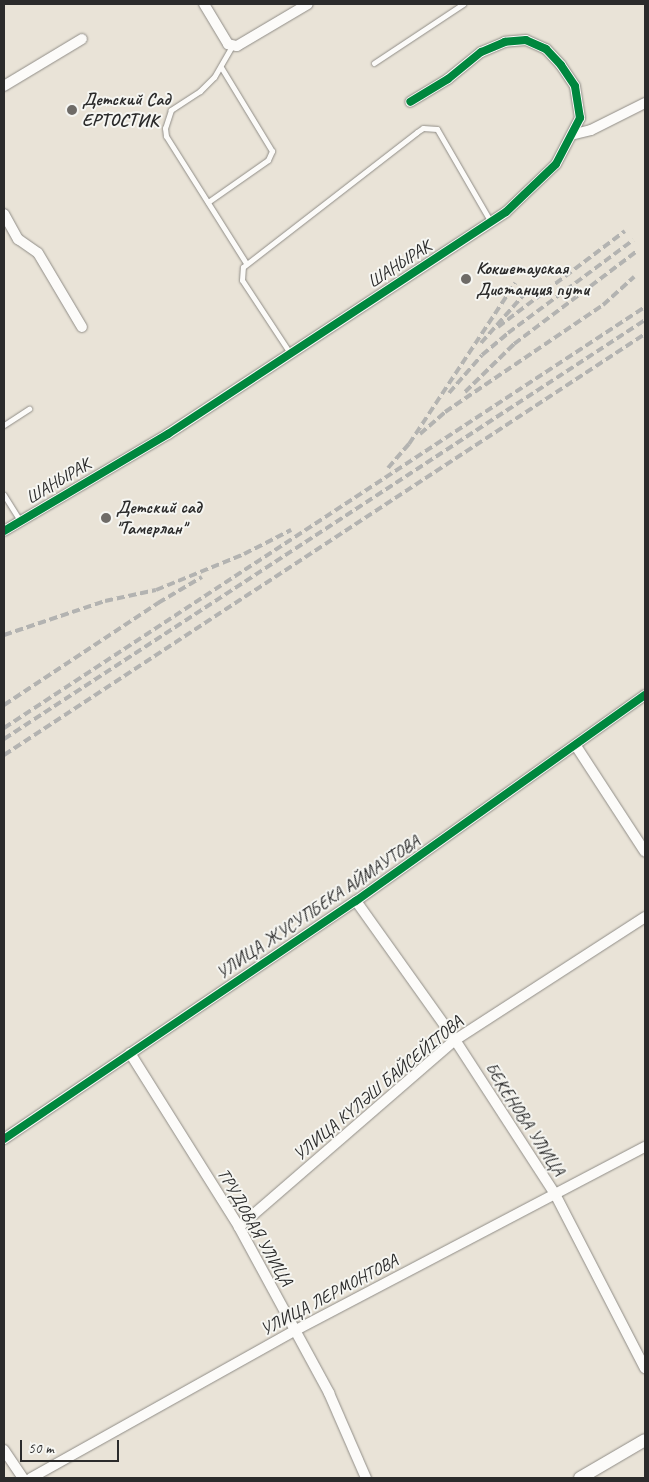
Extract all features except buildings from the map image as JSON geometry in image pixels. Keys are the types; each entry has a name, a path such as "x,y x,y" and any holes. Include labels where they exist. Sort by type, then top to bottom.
{"street":[{"path":"204,4 232,46 242,44 308,4"},
{"path":"4,86 82,39"},
{"name":"ШАНЫРАК","path":"4,531 168,434 491,223 542,180 575,134 581,108 575,86 561,65 546,50 526,40 505,42 481,52 448,79 410,102"},
{"path":"575,134 591,130 645,103"},
{"path":"4,214 18,239 38,252 82,327"},
{"name":"УЛИЦА ЖУСУПБЕКА АЙМАУТОВА","path":"4,1139 356,901 645,695"},
{"path":"576,746 645,852"},
{"name":"БЕКЕНОВА УЛИЦА","path":"356,901 455,1040 555,1194 645,1368"},
{"name":"УЛИЦА КҮЛӘШ БАЙСЕЙІТОВА","path":"239,1227 455,1040 645,917"},
{"name":"ТРУДОВАЯ УЛИЦА","path":"130,1053 239,1227 329,1393 366,1478"},
{"name":"УЛИЦА ЛЕРМОНТОВА","path":"31,1478 294,1331 645,1147"},
{"path":"580,1478 645,1440"},
{"path":"4,1450 23,1478"}],"lane":[{"path":"374,63 463,4"},
{"path":"232,46 221,67 200,91 172,110 165,128 246,263"},
{"path":"208,202 268,160 272,152 221,67"},
{"path":"290,354 242,280 242,271 246,263 423,128 436,129 491,223"},
{"path":"4,425 29,409"},
{"path":"4,495 20,521"}],"railway":[{"path":"498,327 625,231"},
{"path":"449,393 482,355 508,333 633,240"},
{"path":"465,392 514,344 637,251"},
{"path":"420,434 445,412 603,305 634,277"},
{"path":"388,468 409,444 515,283"},
{"path":"481,343 527,291"},
{"path":"4,728 645,307"},
{"path":"4,739 645,320"},
{"path":"4,755 645,334"},
{"path":"4,635 105,601 156,590 244,554 291,530"},
{"path":"4,705 158,603 202,577"}],"cycle path":[{"path":"4,531 168,434 506,212 556,164 580,118 575,86 561,65 546,49 526,40 505,42 481,52 448,79 410,102"},
{"path":"4,1139 356,901 645,695"}],"place":[{"name":"Детский Сад ЕРТОСТИК","path":"72,110"},
{"name":"Кокшетауская Дистанция пути","path":"466,279"},
{"name":"Детский сад \"Тамерлан\"","path":"106,518"}]}
